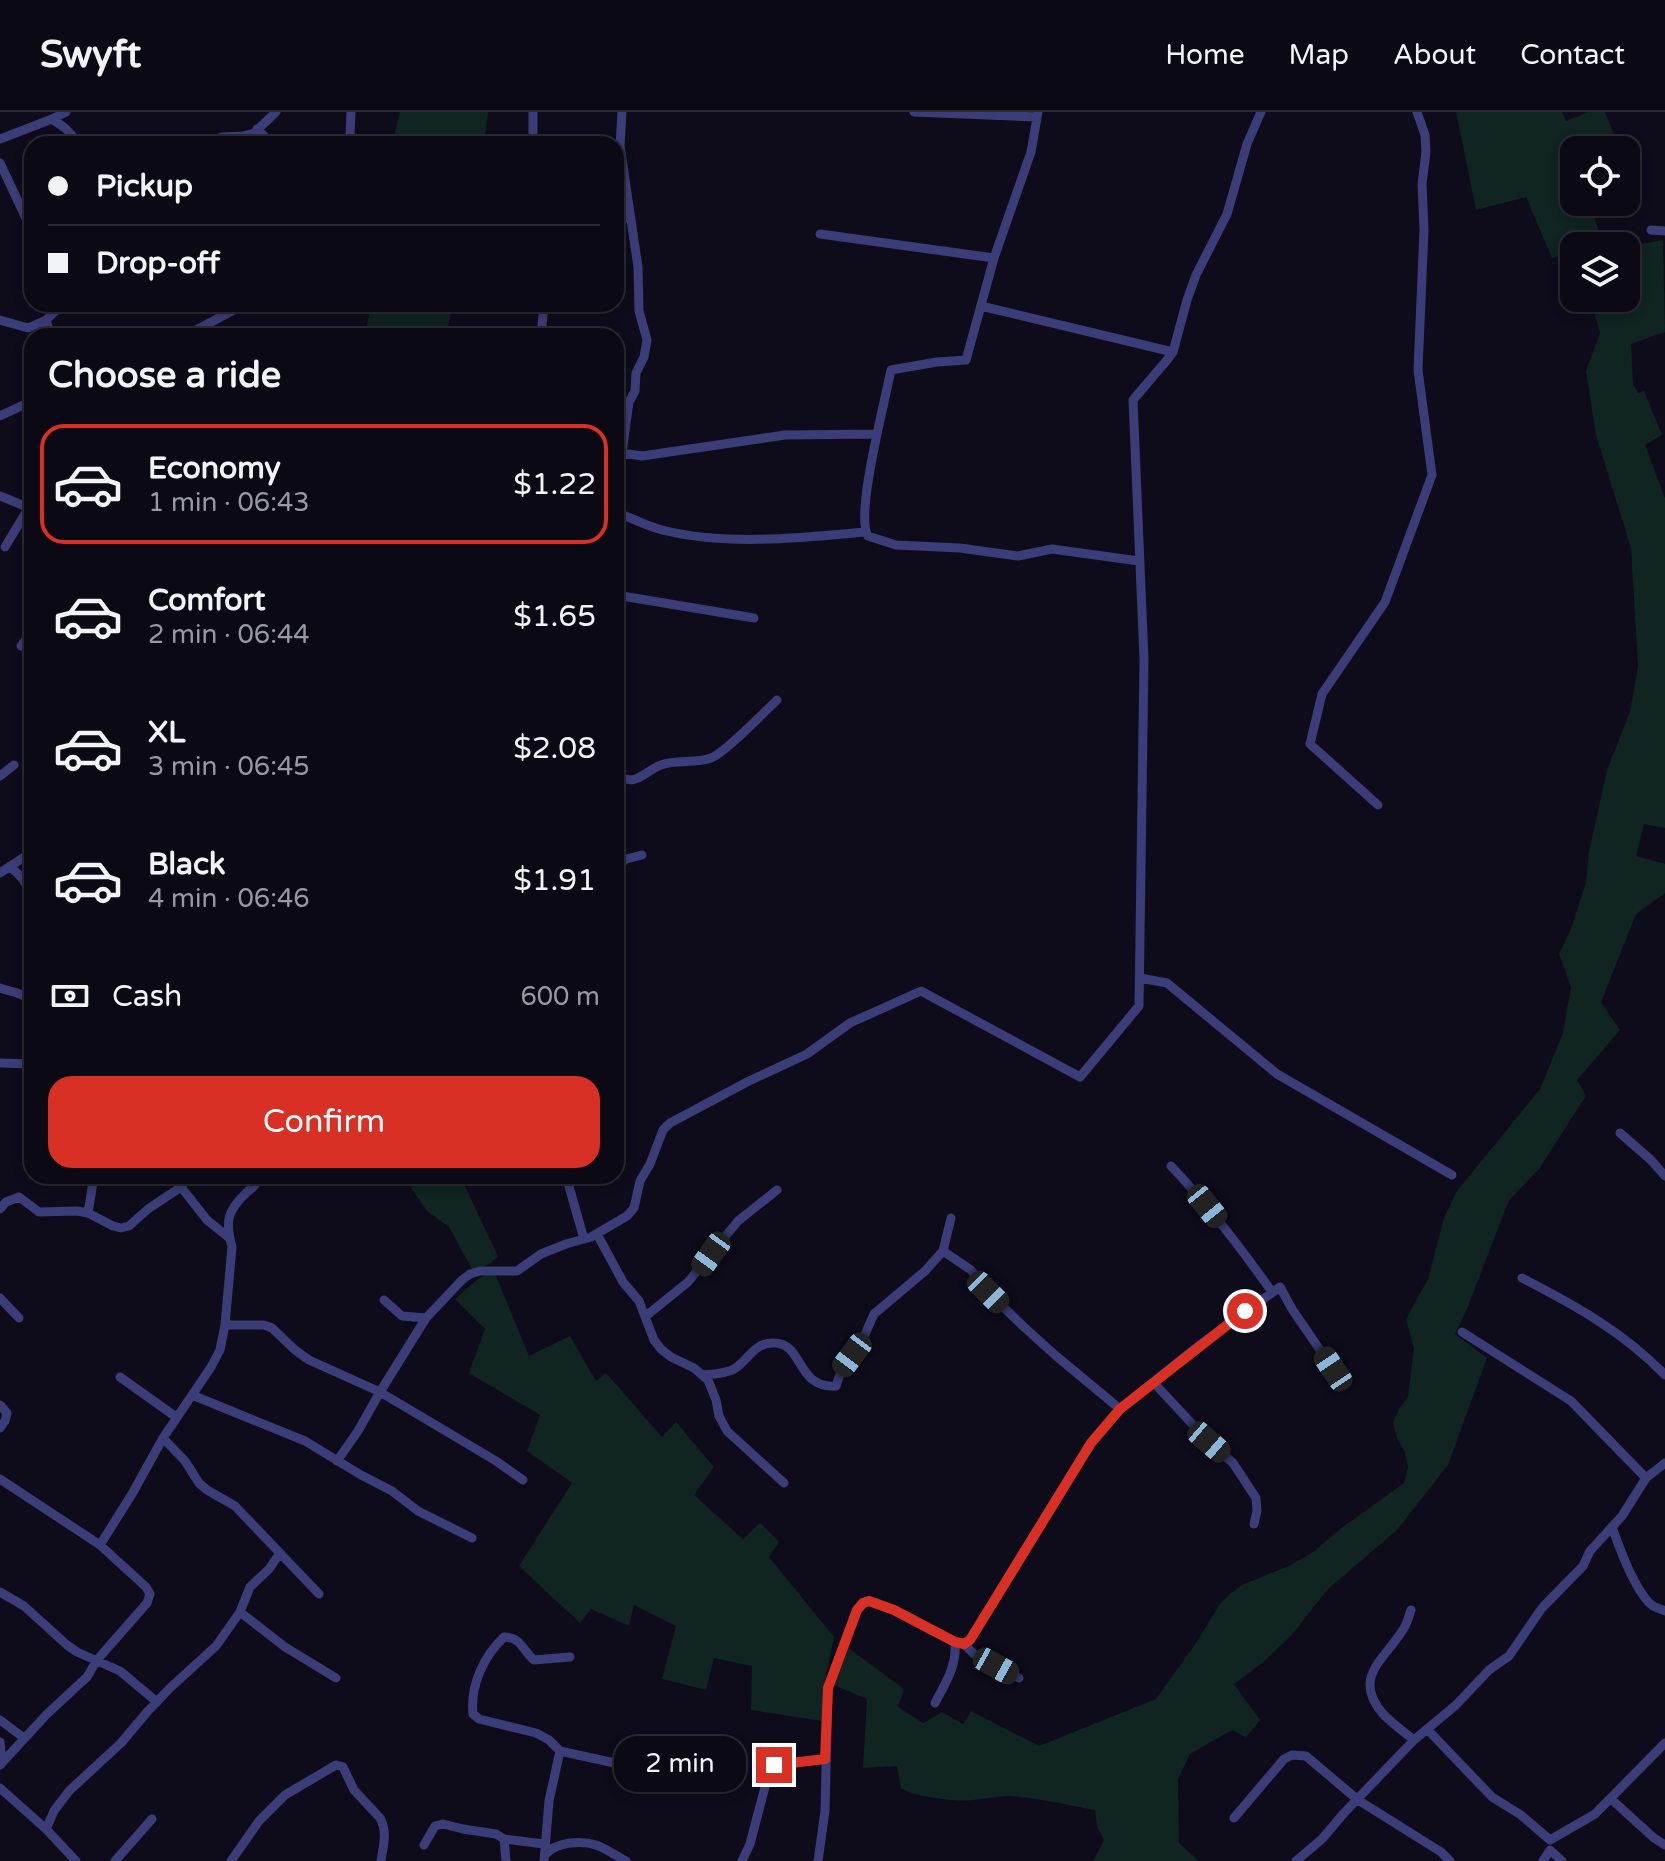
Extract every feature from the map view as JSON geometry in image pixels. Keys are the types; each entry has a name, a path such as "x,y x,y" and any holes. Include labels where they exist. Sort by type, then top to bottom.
{"street":[{"path":"0,139 66,112"},
{"path":"243,136 254,133 276,112"},
{"path":"350,136 351,112"},
{"path":"533,112 533,136"},
{"path":"621,136 622,112"},
{"path":"914,112 1037,114 1031,152 994,258 966,360 891,370 872,455 865,532 868,536 896,545 960,548 1018,556 1052,549 1139,561"},
{"path":"337,1461 426,1318 462,1280 470,1274 490,1270 517,1271 541,1254 597,1234 627,1216 634,1208 640,1181 663,1130 670,1123 807,1054 850,1023 921,991 1080,1077 1139,1006 1144,659 1133,400 1173,352 1196,275 1227,214 1247,144 1261,112"},
{"path":"1378,805 1310,744 1322,694 1385,602 1432,475 1418,370 1424,230 1422,184 1426,152 1425,135 1417,112"},
{"path":"52,119 72,136"},
{"path":"257,129 264,136"},
{"path":"0,163 24,214"},
{"path":"624,174 638,267 639,311 647,340 644,357 636,373 635,391 629,402 624,438"},
{"path":"624,218 630,217"},
{"path":"1651,230 1665,231"},
{"path":"820,234 994,258"},
{"path":"981,306 1173,352"},
{"path":"0,320 28,328 46,320 54,312"},
{"path":"200,328 230,312"},
{"path":"46,320 48,328"},
{"path":"0,416 24,405"},
{"path":"624,453 642,456 785,435 877,434"},
{"path":"0,496 24,506"},
{"path":"624,515 659,530 711,538 795,538 865,532"},
{"path":"5,547 24,518"},
{"path":"624,596 754,618"},
{"path":"21,646 24,642"},
{"path":"624,778 637,779 661,765 697,763 716,757 777,700"},
{"path":"0,776 14,765"},
{"path":"624,861 642,855"},
{"path":"0,873 24,857"},
{"path":"10,866 24,881"},
{"path":"1140,978 1167,983 1277,1074 1452,1175"},
{"path":"0,988 24,996"},
{"path":"0,1063 24,1064"},
{"path":"1620,1133 1665,1176"},
{"path":"1171,1166 1219,1221 1272,1292"},
{"path":"88,1213 93,1184"},
{"path":"0,1209 13,1197 19,1197 39,1212 88,1213 121,1228 129,1226 183,1184"},
{"path":"100,1545 163,1438 220,1350 232,1247 228,1237 231,1209 257,1184"},
{"path":"568,1184 584,1239"},
{"path":"181,1187 207,1220 228,1237"},
{"path":"646,1316 688,1282 738,1221 777,1190"},
{"path":"703,1375 733,1370 761,1344 775,1343 789,1348 816,1383 836,1386 842,1368 862,1341 874,1314 925,1271 943,1251 951,1218"},
{"path":"597,1234 623,1282 639,1301 654,1340 661,1349 708,1380 727,1431 784,1483"},
{"path":"943,1251 971,1270 988,1292 1024,1327 1120,1409"},
{"path":"1522,1278 1576,1306 1618,1334 1665,1375"},
{"path":"959,1643 970,1640 1091,1443 1120,1409 1272,1292 1280,1287 1333,1369"},
{"path":"0,1298 19,1318"},
{"path":"384,1300 402,1316 426,1318"},
{"path":"225,1325 264,1325 272,1328 309,1360 380,1392 523,1480"},
{"path":"1462,1332 1571,1401 1646,1478"},
{"path":"120,1377 176,1417"},
{"path":"1154,1383 1233,1463 1256,1498 1254,1524"},
{"path":"192,1395 305,1441 392,1491 418,1511 472,1538"},
{"path":"0,1405 7,1417 0,1428"},
{"path":"163,1438 179,1454 199,1483 235,1506 319,1594"},
{"path":"1296,1861 1322,1839 1414,1740 1456,1705 1489,1670 1509,1656 1542,1608 1583,1566 1590,1551 1622,1516 1646,1478 1665,1463"},
{"path":"0,1479 100,1545 150,1594 147,1603 97,1660 87,1677 1,1764"},
{"path":"1612,1527 1641,1591 1652,1605 1665,1611"},
{"path":"46,1829 54,1811 69,1791 216,1646 240,1612 250,1587 280,1553"},
{"path":"0,1592 18,1601 67,1645 120,1671 157,1702"},
{"path":"818,1861 825,1811 828,1688 857,1610 863,1603 869,1601 894,1610 1019,1678"},
{"path":"1411,1610 1405,1627 1375,1665 1369,1680 1372,1696 1384,1715 1414,1740"},
{"path":"240,1612 285,1647 336,1678"},
{"path":"570,1657 534,1660 519,1642 512,1637 504,1637 481,1669 476,1682 473,1714 479,1719 536,1733 560,1751 641,1768 664,1767 680,1761"},
{"path":"935,1703 954,1664 959,1643"},
{"path":"0,1720 24,1738"},
{"path":"1427,1729 1492,1797 1521,1815 1550,1840 1595,1814 1665,1743"},
{"path":"0,1742 1,1764"},
{"path":"544,1853 549,1801 560,1751"},
{"path":"1234,1818 1284,1759 1292,1755 1306,1756 1358,1800 1441,1852 1450,1861"},
{"path":"742,1861 750,1844 770,1768 825,1759"},
{"path":"231,1861 259,1821 285,1795 336,1765 346,1771 354,1790 383,1823 381,1861"},
{"path":"0,1788 76,1861"},
{"path":"1611,1799 1665,1845"},
{"path":"115,1861 152,1819"},
{"path":"424,1845 439,1824 496,1834 544,1853"},
{"path":"504,1839 506,1861"},
{"path":"544,1853 557,1846 585,1843 596,1845 626,1861"},
{"path":"1543,1861 1550,1850 1562,1861"}],"green space":[{"path":"400,112 488,112 485,136 394,136"},
{"path":"1456,112 1562,112 1566,121 1589,112 1605,112 1614,136 1560,136 1560,216 1594,216 1599,232 1560,232 1560,256 1552,258 1526,197 1476,210"},
{"path":"1663,240 1665,332 1631,344 1633,384 1638,393 1644,391 1662,435 1645,445 1665,498 1665,828 1644,824 1636,856 1665,864 1665,893 1636,914 1601,1002 1620,1030 1577,1080 1586,1096 1539,1169 1509,1200 1455,1334 1487,1358 1448,1465 1397,1530 1327,1590 1291,1636 1234,1684 1260,1720 1246,1737 1232,1730 1190,1754 1178,1779 1179,1843 1199,1861 1093,1861 1104,1840 1097,1827 1095,1810 1021,1797 956,1800 907,1791 901,1788 897,1766 863,1768 867,1699 834,1685 846,1646 904,1689 898,1707 923,1723 942,1712 963,1724 971,1711 1039,1746 1156,1699 1220,1604 1231,1593 1316,1550 1404,1483 1408,1467 1393,1423 1408,1396 1414,1349 1406,1319 1428,1279 1444,1218 1457,1191 1540,1089 1563,1033 1571,987 1559,954 1586,882 1589,852 1607,770 1630,712 1638,666 1631,548 1596,435 1586,371 1600,333 1594,312 1640,312 1640,244"},
{"path":"370,312 451,312 448,328 366,328"},
{"path":"408,1184 464,1184 498,1256 491,1263 473,1271 449,1227 427,1211"},
{"path":"494,1271 529,1356 570,1336 596,1381 606,1373 662,1437 676,1422 714,1467 694,1495 743,1539 760,1523 779,1542 769,1557 834,1637 825,1681 823,1721 751,1710 752,1666 714,1658 706,1690 662,1679 676,1626 634,1605 629,1626 591,1609 580,1623 519,1566 572,1483 527,1451 540,1415 469,1373 485,1329 455,1299 478,1279"}],"route":[{"path":"774,1765 825,1759 828,1688 857,1610 863,1603 869,1601 894,1610 955,1642 964,1644 970,1640 1091,1443 1120,1409 1245,1311"}]}
